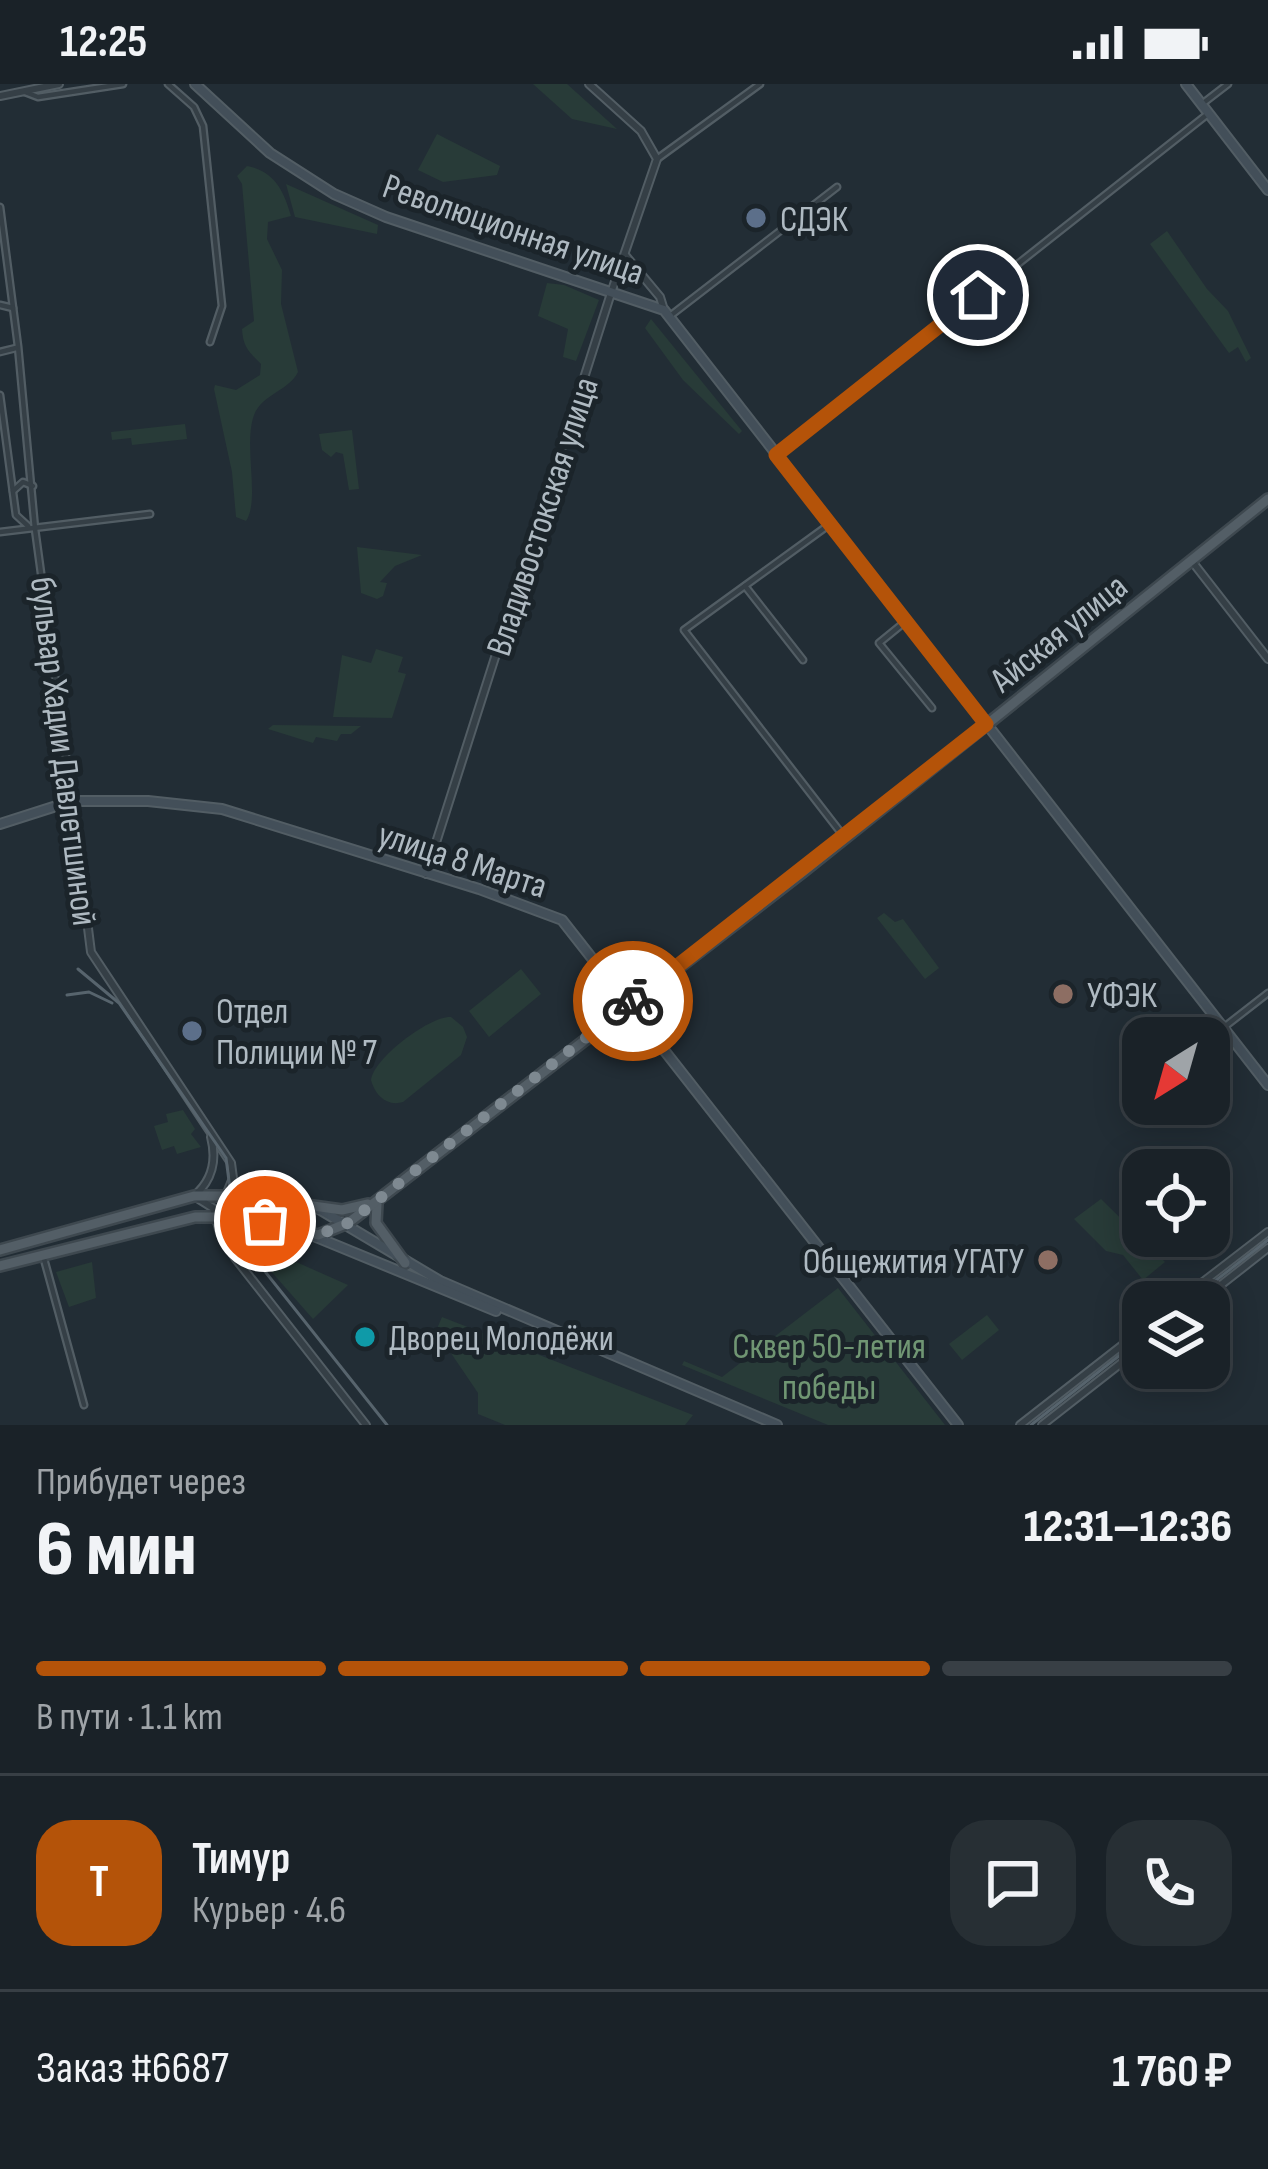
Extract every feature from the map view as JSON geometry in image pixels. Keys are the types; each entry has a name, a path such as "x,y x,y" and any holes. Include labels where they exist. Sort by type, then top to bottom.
{"main road":[{"name":"Революционная улица","path":"195,84 270,153 334,194 667,313 1214,1017"},
{"path":"1186,84 1266,183"},
{"name":"Айская улица","path":"308,1234 325,1234 348,1223 845,838 1268,499"},
{"name":"улица 8 Марта","path":"0,824 72,801 222,808 562,920 958,1425"},
{"name":"Революционная улица","path":"1230,1037 1268,1085"},
{"path":"0,1250 194,1196 350,1209 379,1199 376,1223 405,1263"},
{"path":"293,1229 292,1213 314,1207 348,1223 405,1263 538,1325 778,1425"},
{"path":"120,1216 124,1234"},
{"path":"0,1266 183,1219 246,1217 308,1234 463,1300 538,1325"}],"street":[{"path":"0,96 59,84"},
{"path":"25,92 38,97 123,84"},
{"path":"168,84 194,107 202,126 222,306 210,341"},
{"path":"589,84 641,131 658,159 760,84"},
{"path":"1202,104 1228,84"},
{"path":"776,455 1209,113"},
{"name":"Владивостокская улица","path":"426,874 658,159"},
{"path":"625,255 660,297 667,313 837,187"},
{"name":"бульвар Хадии Давлетшиной","path":"0,207 19,346 35,529 91,952 233,1169 226,1196"},
{"path":"0,305 13,308"},
{"path":"0,352 9,353 19,346"},
{"path":"0,394 16,515 3,532"},
{"path":"13,491 23,482 33,486"},
{"path":"3,532 150,514"},
{"name":"бульвар Хадии Давлетшиной","path":"16,515 35,529"},
{"path":"830,524 684,630 845,838"},
{"path":"1191,560 1268,659"},
{"path":"745,586 803,660"},
{"path":"906,621 880,643 932,708"},
{"path":"1230,1023 1268,993"},
{"path":"208,1128 214,1146 212,1167 194,1196 218,1216"},
{"path":"226,1196 218,1216 220,1233 235,1258 366,1425"},
{"path":"1204,1281 1268,1232"},
{"path":"1226,1281 1268,1248"},
{"path":"43,1253 84,1406"},
{"path":"1020,1425 1122,1345"},
{"path":"1042,1425 1122,1362"}],"green space":[{"path":"533,84 567,84 617,129 572,119"},
{"path":"437,134 500,166 497,175 443,182 418,170"},
{"path":"247,166 277,184 291,216 268,222 267,239 282,270 281,304 298,372 253,418 252,500 246,521 236,517 232,472 214,389 215,385 236,390 260,375 261,364 247,349 242,329 254,321 242,184 237,176"},
{"path":"286,184 378,225 377,234 295,217"},
{"path":"1167,231 1228,311 1251,358 1246,362 1238,347 1229,353 1150,244"},
{"path":"547,283 599,300 576,361 563,357 568,329 538,316"},
{"path":"651,319 742,431 739,434 683,380 645,328"},
{"path":"185,424 187,439 132,445 131,438 112,440 111,432"},
{"path":"352,430 359,489 349,490 343,454 336,452 331,457 322,450 319,434"},
{"path":"357,547 422,555 395,566 380,582 387,583 377,599 361,593"},
{"path":"376,649 403,657 398,672 406,674 392,718 333,717 342,655 371,663"},
{"path":"273,725 361,726 351,734 341,734 337,741 316,737 313,743 268,729"},
{"path":"884,913 895,922 903,919 939,968 925,979 877,918"},
{"path":"521,969 541,994 489,1037 469,1011"},
{"path":"451,1017 467,1037 461,1055 403,1102 382,1098 371,1080 381,1061 417,1031"},
{"path":"183,1110 201,1147 177,1154 174,1146 162,1150 154,1126 168,1122 166,1114"},
{"path":"1101,1199 1122,1220 1122,1255 1106,1251 1074,1219"},
{"path":"276,1253 348,1285 313,1319 262,1261"},
{"path":"1125,1257 1160,1257 1165,1262 1143,1280"},
{"path":"92,1262 96,1298 69,1307 56,1272"},
{"name":"Сквер 50-летия победы","path":"838,1288 945,1425 828,1425 682,1365 684,1361 722,1377"},
{"path":"987,1315 999,1330 962,1360 949,1344"},
{"path":"442,1317 693,1415 685,1425 505,1425 478,1414 478,1393 436,1331"}],"tram line":[{"path":"78,969 119,1003 226,1158 236,1235 387,1425"},
{"path":"67,995 89,992 112,1003"},
{"path":"1215,1281 1268,1240"},
{"path":"1031,1425 1122,1354"}],"way so far":[{"path":"265,1221 318,1235 348,1223 633,1001"}],"place":[{"name":"СДЭК","path":"756,218"},
{"name":"УФЭК","path":"1063,994"},
{"name":"Отдел Полиции № 7","path":"192,1031"},
{"name":"Общежития УГАТУ","path":"1048,1260"},
{"name":"Дворец Молодёжи","path":"365,1337"}],"route":[{"path":"633,1001 804,872 986,724 776,455 978,295"}]}
